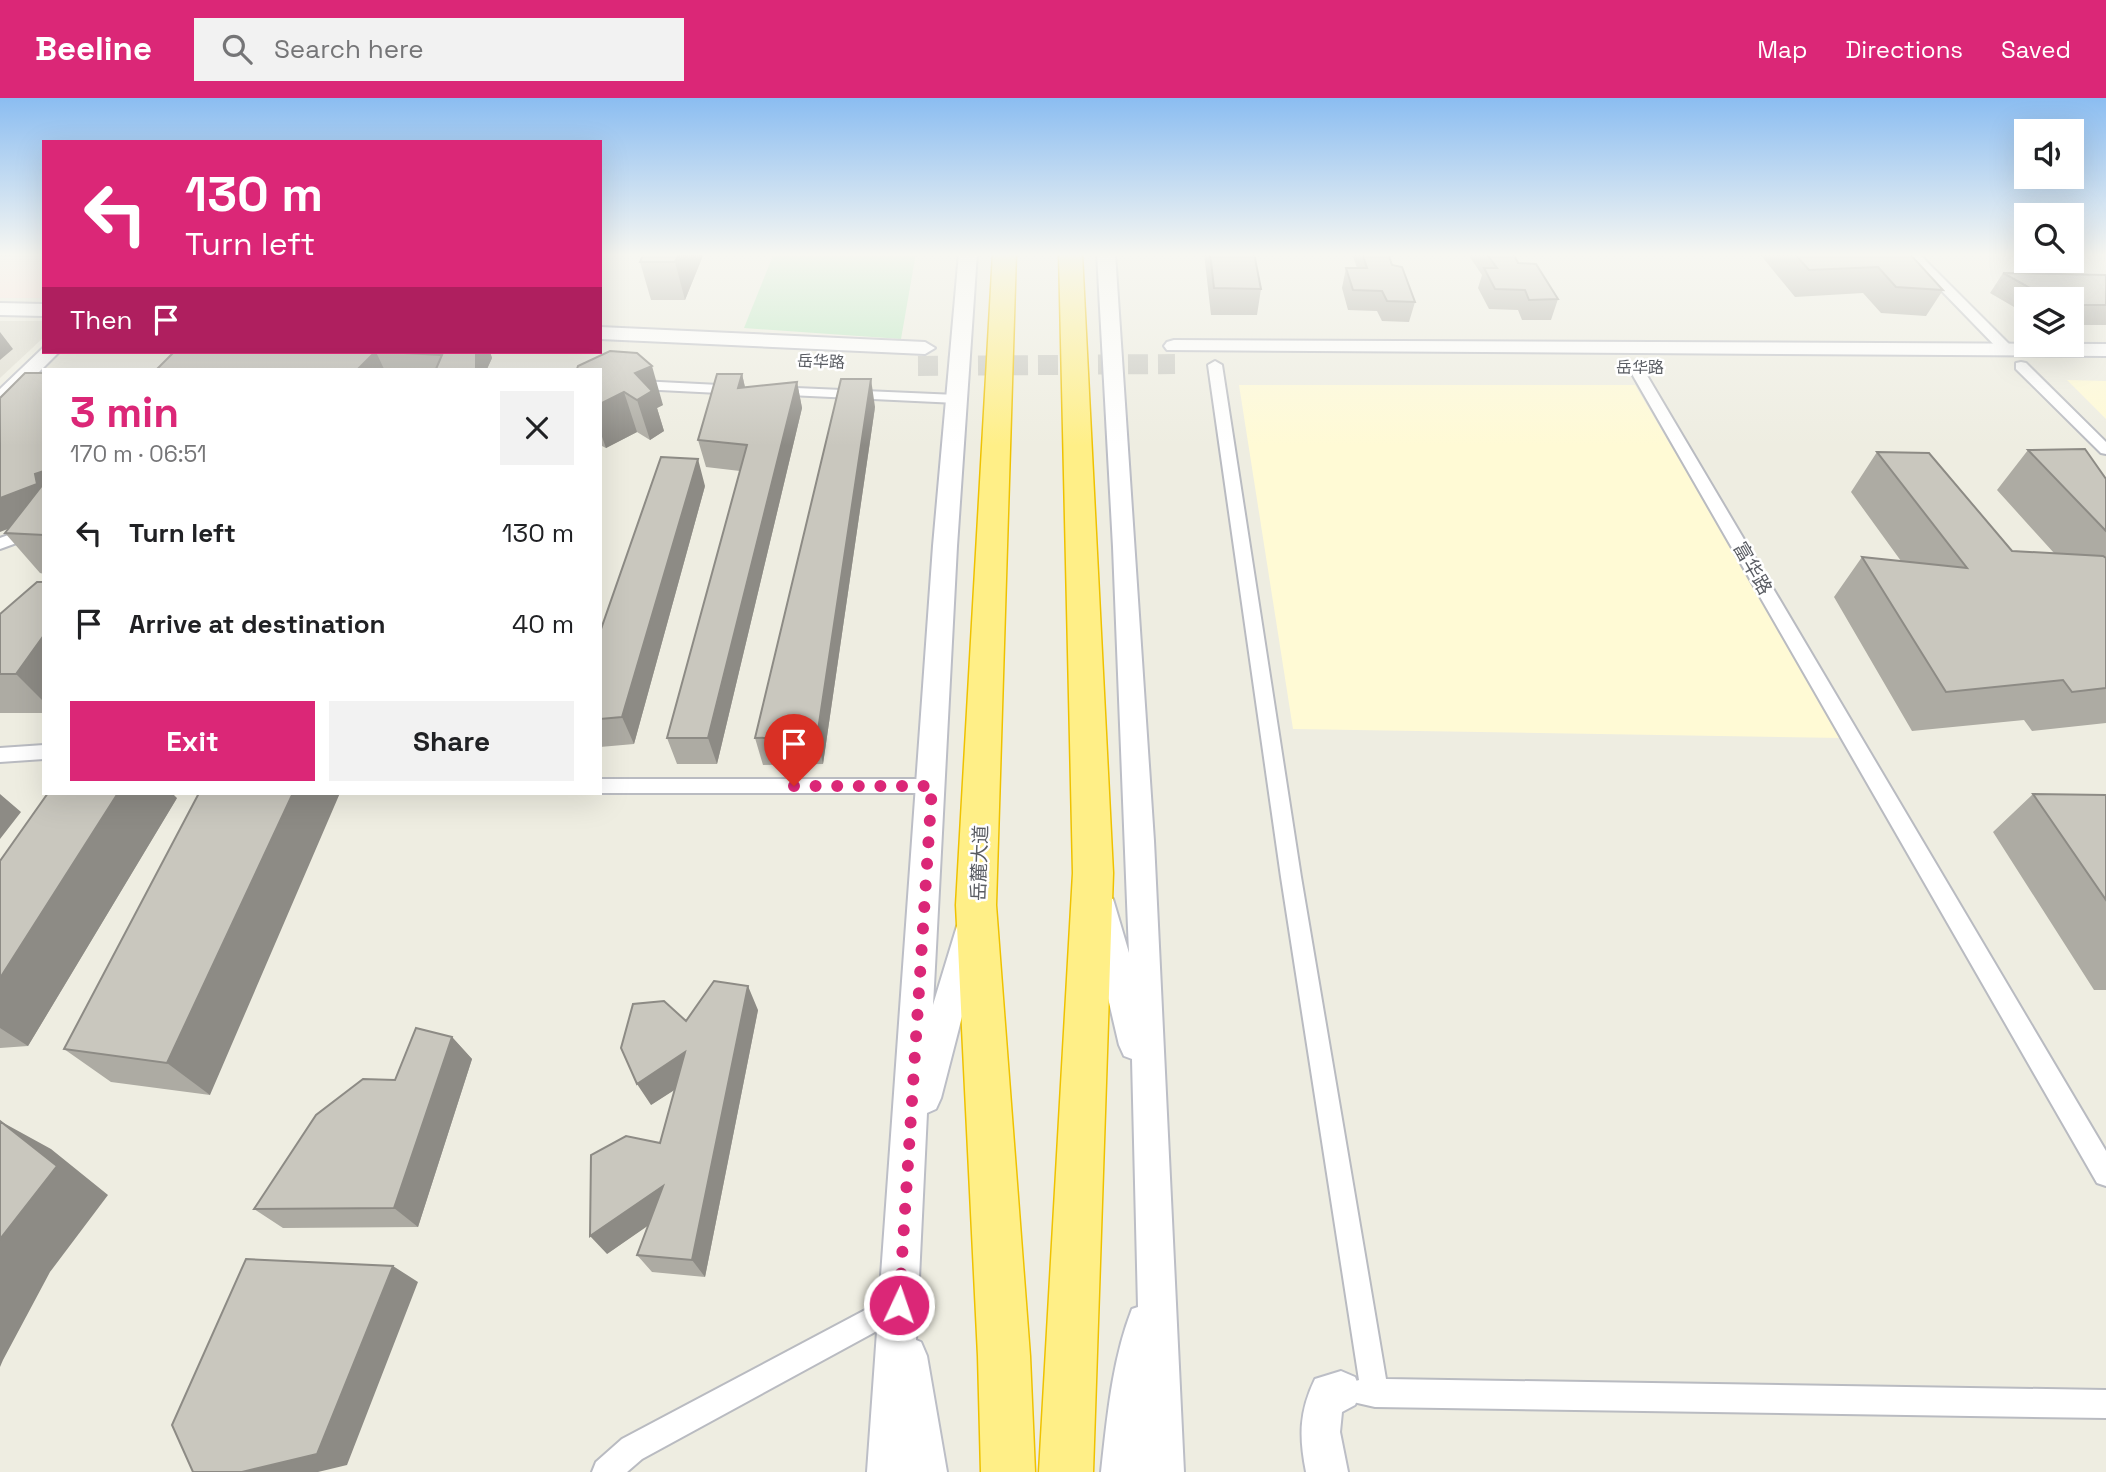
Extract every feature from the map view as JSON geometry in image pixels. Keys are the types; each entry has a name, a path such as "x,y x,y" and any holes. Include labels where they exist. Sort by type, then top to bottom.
{"highway":[{"name":"岳麓大道","path":"1002,317 976,905 1004,1356 1007,1472"},
{"path":"1066,1472 1093,873 1072,317"}],"street":[{"path":"888,1472 963,317"},
{"path":"1110,317 1149,1098 1163,1472"},
{"path":"1974,317 2007,350"},
{"name":"岳华路","path":"602,333 922,357 602,352"},
{"name":"岳华路","path":"2106,350 1175,355 1215,365 2106,367"},
{"path":"0,400 47,354"},
{"path":"1215,365 1291,877 1358,1392"},
{"path":"2021,366 2106,450"},
{"name":"富华路","path":"1635,367 2106,1174"},
{"path":"602,383 957,399"},
{"path":"0,544 42,528"},
{"path":"0,755 42,752"},
{"path":"602,786 932,786"},
{"path":"1093,873 1149,1098"},
{"path":"908,1161 976,905"},
{"path":"1122,1472 1128,1409 1154,1283"},
{"path":"606,1472 632,1449 899,1305"},
{"path":"899,1305 926,1472"},
{"path":"1327,1472 1319,1420 1321,1407 1329,1393 2106,1404"}],"shaded area":[{"path":"0,321 42,321 42,339 0,378"},
{"path":"2067,380 2106,381 2106,419"},
{"path":"1239,385 1635,385 1844,738 1293,729"}],"green space":[{"path":"748,317 905,317 901,339 744,328"}],"building":[{"path":"610,351 637,353 652,366 635,373 652,391 637,400 624,392 602,403 602,368 577,368"},
{"path":"172,354 373,354 359,368 158,368"},
{"path":"423,354 476,354 476,368 436,368 442,355"},
{"path":"25,373 42,373 42,472 35,474 37,484 0,498 0,398"},
{"path":"717,374 742,374 738,388 797,382 708,738 667,738 747,445 698,440"},
{"path":"841,379 871,379 817,737 755,738"},
{"path":"2085,449 2106,479 2106,531 2028,450"},
{"path":"1877,452 1929,453 2012,551 2106,558 2106,688 2072,692 2063,680 1946,692 1862,557 1967,568"},
{"path":"661,457 698,459 622,717 602,719 602,626"},
{"path":"42,486 42,535 5,533"},
{"path":"37,582 42,582 42,638 16,674 0,674 0,614"},
{"path":"2033,794 2106,795 2106,900"},
{"path":"47,795 117,795 0,978 0,861"},
{"path":"198,795 292,795 167,1063 64,1049"},
{"path":"714,981 748,986 692,1260 637,1255 663,1186 590,1236 591,1155 626,1136 660,1143 685,1052 637,1084 621,1048 633,1004 664,1001 686,1021"},
{"path":"416,1028 452,1037 394,1208 254,1209 316,1115 363,1079 395,1080"},
{"path":"0,1121 57,1166 0,1239"},
{"path":"246,1259 393,1266 317,1454 242,1472 193,1472 172,1425"}],"tunnel":[{"path":"918,366 1175,364"}],"route":[{"path":"794,786 932,786 899,1305"}]}
